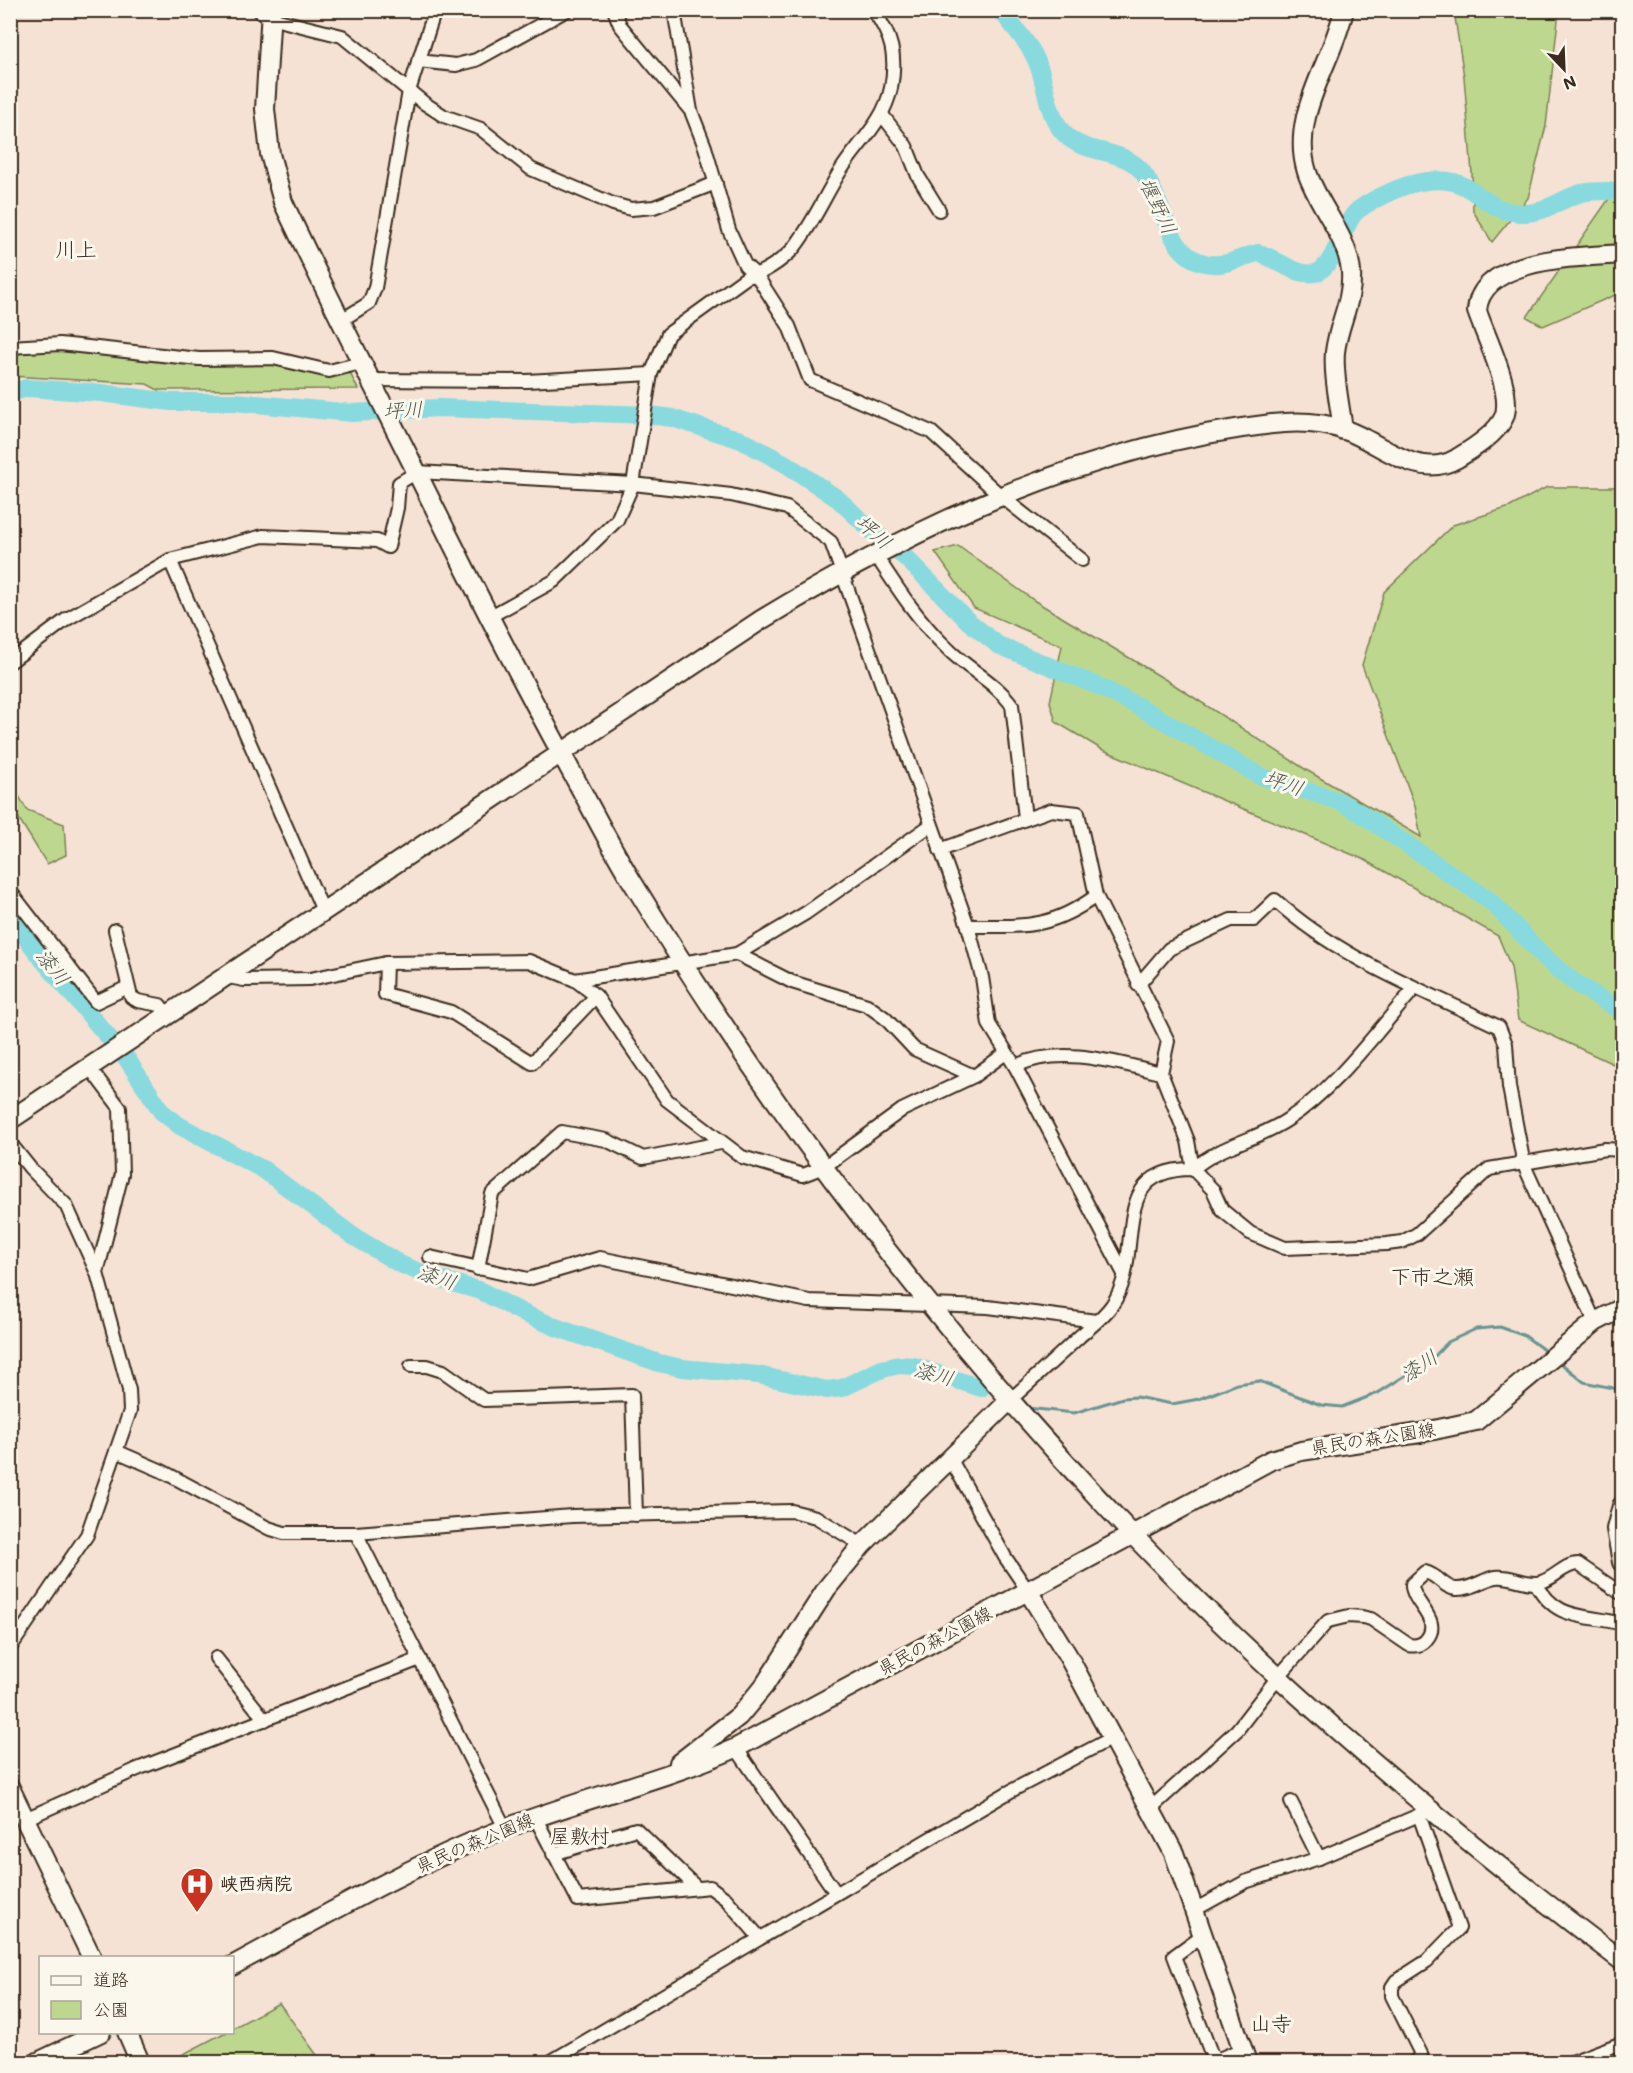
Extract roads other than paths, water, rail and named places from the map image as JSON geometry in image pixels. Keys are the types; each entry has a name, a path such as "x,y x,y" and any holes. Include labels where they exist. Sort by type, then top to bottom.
{"street":[{"path":"340,321 369,303 375,288 409,91 435,10"},
{"path":"418,62 456,65 476,60 567,10"},
{"path":"614,10 620,25 691,111"},
{"path":"674,10 691,111 716,183 729,230 745,265 757,276 789,326 810,380 931,432 1002,496 1082,560"},
{"path":"489,617 554,581 617,520 633,484 651,374 668,334 747,277 757,276 793,249 842,168 883,116 891,87 893,46 873,10"},
{"path":"1343,430 1335,355 1337,337 1350,298 1351,268 1347,253 1315,194 1302,152 1302,134 1305,117 1340,31 1344,10"},
{"path":"716,183 654,207 631,209 613,204 531,169 481,129 444,116 409,91 342,36 266,13 265,109 270,154 283,202 340,321 489,617 631,880 685,964 824,1167 931,1304 1011,1399 1131,1533 1278,1677 1422,1811 1623,1961"},
{"path":"883,116 906,146 918,176 939,210"},
{"path":"10,1120 761,620 841,571 904,540 1002,496 1098,461 1172,440 1284,423 1320,424 1343,430 1425,467 1441,465 1456,458 1495,430 1504,417 1507,404 1506,389 1477,311 1478,298 1484,287 1517,269 1537,262 1623,254"},
{"path":"10,347 60,344 199,359 273,358 329,371 361,363"},
{"path":"370,380 527,381 651,374"},
{"path":"10,662 67,619 170,560 263,536 377,541 388,547 397,508 399,483 417,472 633,484 731,495 787,508 831,542 968,926 982,977 989,1024 1016,1065 1124,1274"},
{"path":"881,551 904,600 949,650 1003,693 1012,705 1025,818"},
{"path":"170,560 324,913"},
{"path":"940,850 1051,810 1078,813 1096,896 1138,985 1168,1041 1161,1073 1188,1141 1193,1168 1213,1190 1222,1210 1250,1233 1285,1248 1402,1242 1417,1234 1489,1169 1524,1165 1605,1149 1623,1150"},
{"path":"575,980 737,954 845,887 931,825"},
{"path":"10,891 96,1002 128,987"},
{"path":"968,926 1050,922 1075,911 1096,896"},
{"path":"1138,985 1169,949 1231,920 1254,920 1275,900 1330,943 1415,988 1499,1027 1506,1044 1509,1087 1524,1165 1589,1328"},
{"path":"115,930 131,997 138,1001 160,1005 168,1016"},
{"path":"737,954 792,982 867,1005 885,1018 914,1049 974,1076"},
{"path":"228,977 244,980 310,979 386,963 529,961 575,980 596,996 667,1100 721,1143 742,1157 803,1174 824,1167 902,1110 974,1076 1006,1053"},
{"path":"386,963 385,993 451,1012 532,1063 596,996"},
{"path":"654,1779 721,1732 739,1716 764,1686 827,1588 862,1545 1011,1399 1113,1305 1124,1274 1138,1194 1154,1175 1175,1168 1193,1168 1206,1157 1286,1120 1340,1074 1415,988"},
{"path":"1016,1065 1031,1059 1081,1055 1161,1073"},
{"path":"89,1067 120,1108 123,1153 122,1174 97,1273"},
{"path":"478,1269 492,1194 562,1132 606,1140 643,1158 721,1143"},
{"path":"10,1143 30,1168 66,1205 97,1273 129,1390 130,1411 87,1535 10,1648"},
{"path":"430,1257 528,1279 600,1258 809,1301 988,1307 1096,1321"},
{"name":"県民の森公園線","path":"234,1965 430,1859 535,1817 654,1779 736,1748 1131,1533 1271,1460 1301,1451 1420,1433 1476,1421 1589,1328 1623,1308"},
{"path":"411,1366 427,1366 443,1371 484,1400 632,1395 636,1515"},
{"path":"116,1451 162,1471 268,1528 284,1533 356,1533 572,1516 792,1511 816,1517 862,1545"},
{"path":"950,1458 1005,1557 1068,1656 1174,1853 1196,1909 1244,2056 1213,2062 1174,1956 1204,1934"},
{"path":"1623,1506 1616,1529 1623,1562"},
{"path":"356,1533 505,1828"},
{"path":"1151,1808 1237,1730 1320,1627 1335,1618 1348,1616 1371,1619 1409,1646 1421,1644 1430,1634 1431,1619 1414,1596 1412,1584 1425,1572 1434,1574 1447,1586 1455,1589 1466,1588 1501,1577 1536,1583 1548,1580 1572,1564 1578,1564 1623,1594"},
{"path":"1536,1583 1544,1599 1568,1614 1623,1624"},
{"path":"216,1658 265,1720"},
{"path":"25,1819 140,1768 420,1659"},
{"path":"550,2062 1009,1792 1112,1738"},
{"path":"736,1748 836,1893"},
{"path":"10,1788 91,1956"},
{"path":"1291,1802 1319,1858"},
{"path":"1196,1909 1245,1882 1319,1858 1422,1811"},
{"path":"1415,2062 1421,2054 1392,1996 1392,1987 1396,1981 1427,1961 1459,1928 1422,1811"},
{"path":"535,1817 578,1900 710,1887 726,1899 760,1938"},
{"path":"553,1854 636,1829 696,1887"},
{"path":"38,2062 96,2034"},
{"path":"128,2034 140,2062"},
{"path":"1571,2062 1623,2043"}],"waterway":[{"name":"堰野川","path":"1001,10 1028,45 1036,60 1052,113 1062,131 1081,145 1115,155 1136,165 1152,187 1179,246 1189,256 1202,263 1220,264 1259,253 1294,270 1315,273 1322,270 1333,256 1355,213 1399,188 1434,180 1451,181 1495,206 1508,211 1525,213 1540,211 1581,193 1622,191"},
{"name":"坪川","path":"10,393 27,388 101,393 171,402 235,402 352,413 439,408 651,415 672,418 741,440 786,464 838,499 907,559 968,621 998,645 1098,686 1138,706 1260,776 1341,802 1360,813 1489,900 1559,970 1622,1012"},
{"name":"漆川","path":"10,916 43,960 127,1059 162,1112 180,1126 264,1170 353,1236 400,1264 429,1276 481,1291 558,1328 659,1363 682,1368 758,1375 827,1390 842,1388 882,1369 899,1365 914,1366 981,1388"},
{"name":"漆川","path":"1027,1408 1074,1413 1123,1398 1136,1397 1172,1404 1199,1399 1237,1384 1259,1381 1321,1405 1342,1407 1378,1393 1433,1358 1448,1342 1476,1329 1500,1327 1525,1336 1548,1353"},
{"name":"漆川","path":"1558,1361 1584,1382 1622,1390"}],"place":[{"name":"峡西病院","path":"197,1913"}],"district":[{"name":"川上","path":"76,250"},
{"name":"下市之瀬","path":"1432,1277"},
{"name":"屋敷村","path":"580,1836"},
{"name":"山寺","path":"1271,2024"}]}
